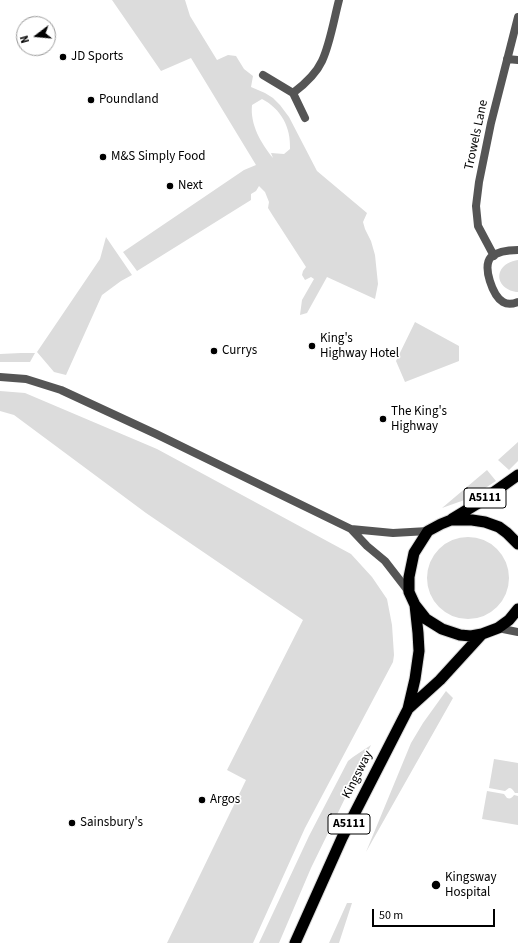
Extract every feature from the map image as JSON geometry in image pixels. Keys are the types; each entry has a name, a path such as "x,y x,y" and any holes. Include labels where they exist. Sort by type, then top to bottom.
{"highway":[{"name":"A5111","path":"518,475 480,502 428,532 414,553 409,577 409,592 415,605 426,619 442,629 460,635 471,636 482,634 498,628 509,620 518,609"},
{"name":"A5111","path":"451,520 472,520 485,522 499,528 518,544"},
{"name":"Kingsway","path":"295,943 342,838 408,709 415,679 419,651 415,605"},
{"name":"Kingsway","path":"408,709 440,680 482,634"}],"street":[{"path":"293,93 305,84 322,62 327,49 339,0"},
{"name":"Trowels Lane","path":"494,256 478,226 476,206 489,130 518,17"},
{"path":"507,59 518,60"},
{"path":"263,75 293,93 305,118"},
{"path":"518,250 508,250 494,256 488,261 487,266 489,278 493,288 502,302 506,304 518,302"},
{"path":"0,377 26,379 60,390 156,434 350,529 385,561 409,592"},
{"path":"350,529 393,533 428,532"},
{"path":"498,628 518,632"}],"shaded area":[{"path":"112,0 185,0 190,16 217,60 228,55 236,56 244,69 253,76 251,87 265,93 280,105 289,117 317,171 367,213 363,222 375,255 378,284 375,299 327,277 307,313 300,315 302,300 314,279 311,277 305,280 302,275 306,267 268,208 269,202 265,192 259,186 256,191 251,194 251,200 137,271 123,252 244,170 256,165 191,58 161,71","holes":["262,99 269,103 284,120 287,126 290,141 290,149 284,154 271,153 273,158 257,133 252,112 252,105"]},
{"path":"106,237 132,275 102,295 66,375 54,372 37,352 100,259"},
{"path":"518,260 518,292 514,292 507,289 501,283 499,276 501,269 505,265"},
{"path":"415,322 459,346 459,361 405,382 396,361"},
{"path":"35,353 30,362 0,362 0,354"},
{"path":"0,391 25,393 157,449 351,554 372,577 387,599 392,625 393,662 305,828 253,943 167,943 246,780 227,770 303,620 146,513 14,415 0,411"},
{"path":"518,442 518,461 509,470 498,460"},
{"path":"487,470 496,481 470,498 442,508"},
{"path":"468,537 484,540 497,549 506,562 509,578 506,594 497,607 484,616 468,619 452,616 439,607 430,594 427,578 430,562 439,549 452,540"},
{"path":"446,691 453,698 366,852 411,743 423,723"},
{"path":"371,745 311,868 279,943 259,943 309,836 348,761"},
{"path":"494,759 518,763 518,793 515,793 510,788 505,791 489,788"},
{"path":"487,791 504,794 507,798 511,798 514,795 518,796 518,825 482,819"},
{"path":"347,903 352,903 339,943 329,943"}],"place":[{"name":"JD Sports","path":"63,57"},
{"name":"Poundland","path":"91,100"},
{"name":"M&S Simply Food","path":"103,157"},
{"name":"Next","path":"170,186"},
{"name":"King's Highway Hotel","path":"312,346"},
{"name":"Currys","path":"214,351"},
{"name":"The King's Highway","path":"383,419"},
{"name":"Argos","path":"202,800"},
{"name":"Sainsbury's","path":"72,823"},
{"name":"Kingsway Hospital","path":"436,885"}]}
